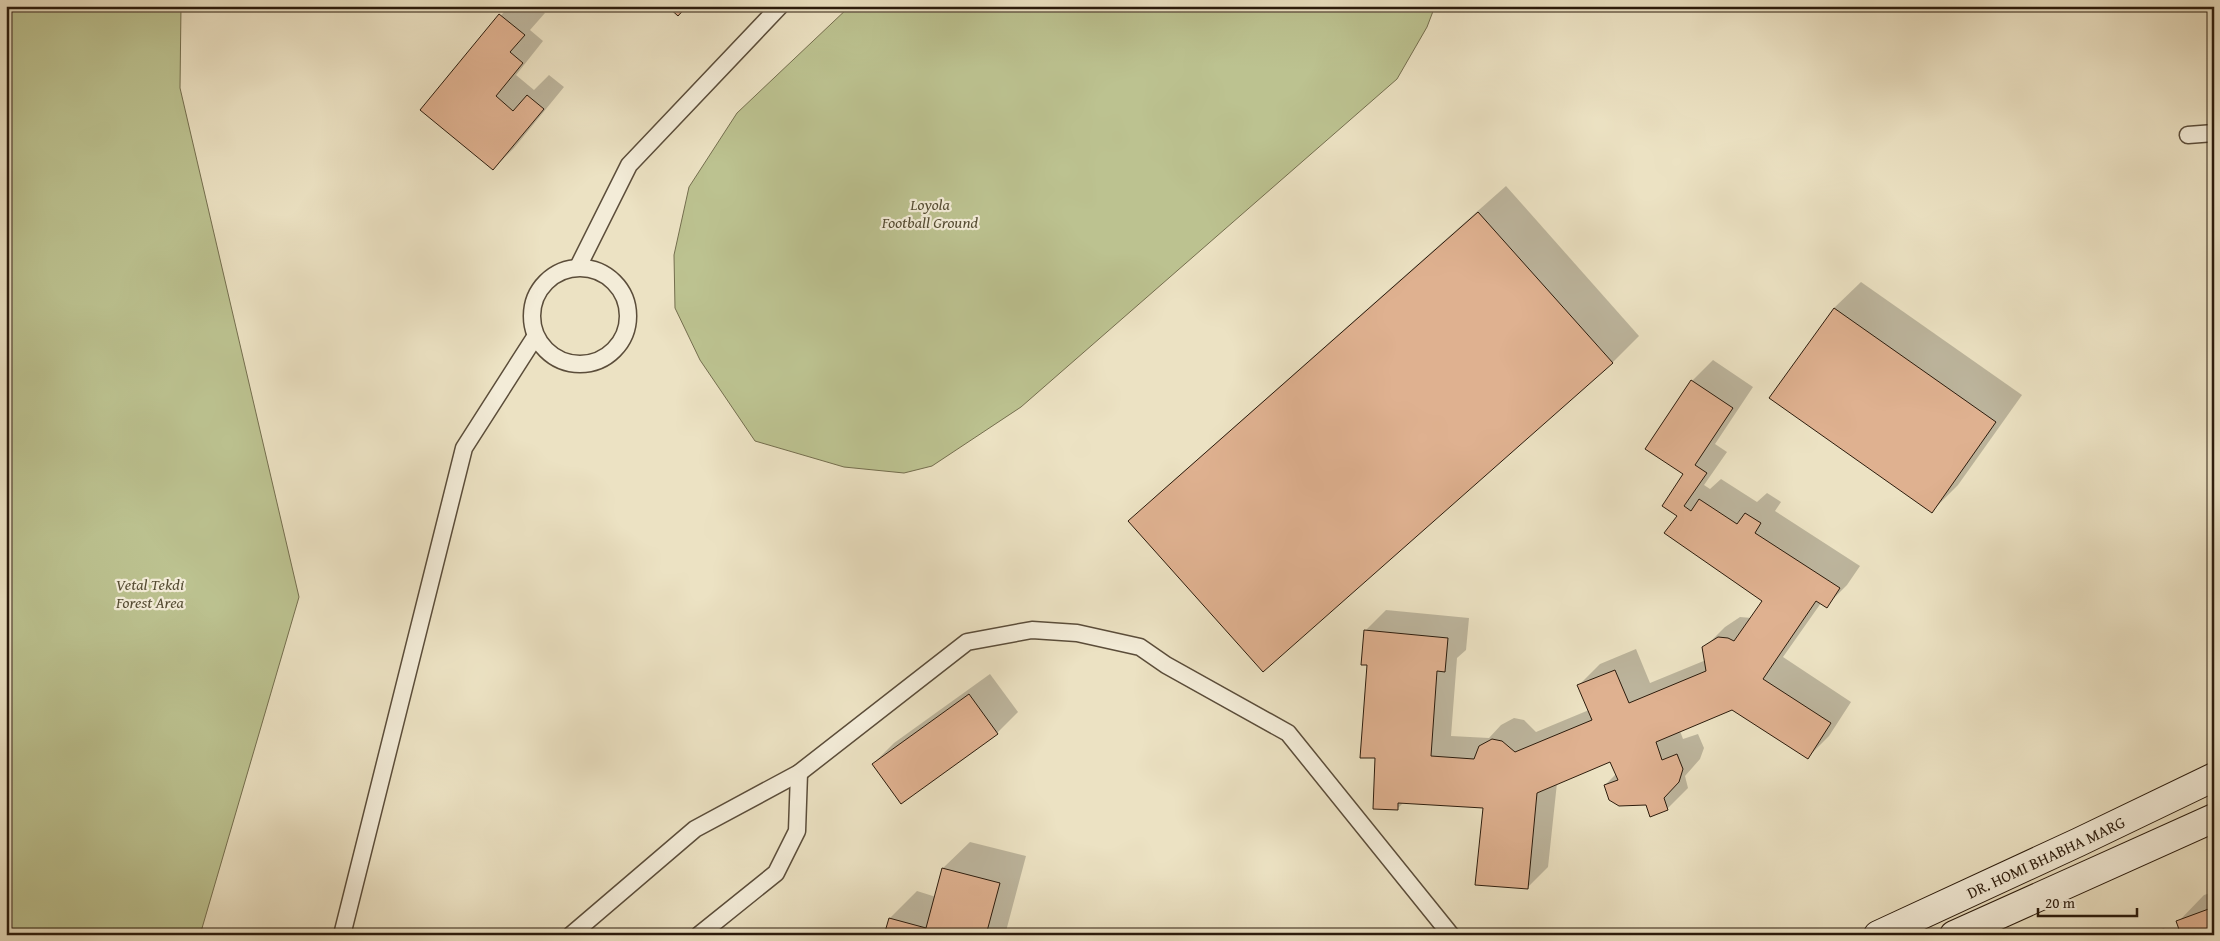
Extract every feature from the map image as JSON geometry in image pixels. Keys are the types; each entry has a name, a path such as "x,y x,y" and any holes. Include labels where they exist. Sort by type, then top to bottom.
{"main road":[{"name":"DR. HOMI BHABHA MARG","path":"1878,935 2214,777"},
{"name":"DR. HOMI BHABHA MARG","path":"1954,935 2214,818"}],"lane":[{"path":"578,267 630,164 780,6"},
{"path":"2188,135 2214,133"},
{"path":"578,267 594,269 608,276 620,287 627,302 629,318 626,334 617,348 604,358 589,364 573,364 558,360 544,350 535,337 531,321 532,306 538,290 548,278 562,270 578,267"},
{"path":"342,935 464,448 535,337"},
{"path":"571,935 695,829 799,773 967,642 1032,630 1077,633 1140,647 1166,665 1288,733 1451,935"},
{"path":"699,935 776,873 797,831 799,773"}],"green space":[{"name":"Vetal Tekdi Forest Area","path":"6,6 181,6 180,88 299,597 200,935 6,935"},
{"name":"Loyola Football Ground","path":"850,6 1435,6 1427,27 1397,79 1021,407 932,466 904,473 844,467 755,441 700,360 675,308 674,255 689,187 737,113"}],"building":[{"path":"667,6 687,6 678,16"},
{"path":"499,14 525,35 510,52 523,63 496,96 513,111 527,95 544,109 493,170 420,110"},
{"path":"1478,212 1613,363 1263,672 1128,521"},
{"path":"1834,308 1996,422 1932,513 1769,398"},
{"path":"1691,380 1733,408 1695,465 1707,473 1684,506 1691,511 1699,499 1737,524 1745,513 1761,523 1755,533 1840,588 1827,608 1816,601 1763,679 1831,723 1808,759 1732,710 1656,742 1662,760 1677,754 1683,769 1679,782 1664,798 1668,810 1650,817 1646,805 1619,806 1609,800 1604,785 1618,780 1610,762 1537,793 1528,889 1475,885 1483,808 1398,803 1398,810 1373,809 1375,758 1360,758 1367,665 1361,665 1364,630 1448,638 1445,672 1437,671 1431,756 1474,759 1479,746 1492,739 1502,741 1515,752 1592,720 1577,685 1615,670 1629,703 1706,671 1702,647 1718,637 1734,641 1762,601 1664,533 1677,516 1662,506 1683,474 1645,449"},
{"path":"969,694 998,734 901,804 872,764"},
{"path":"942,868 1000,883 986,935 884,935 889,918 926,928"},
{"path":"2214,907 2214,935 2181,935 2176,921"}]}
